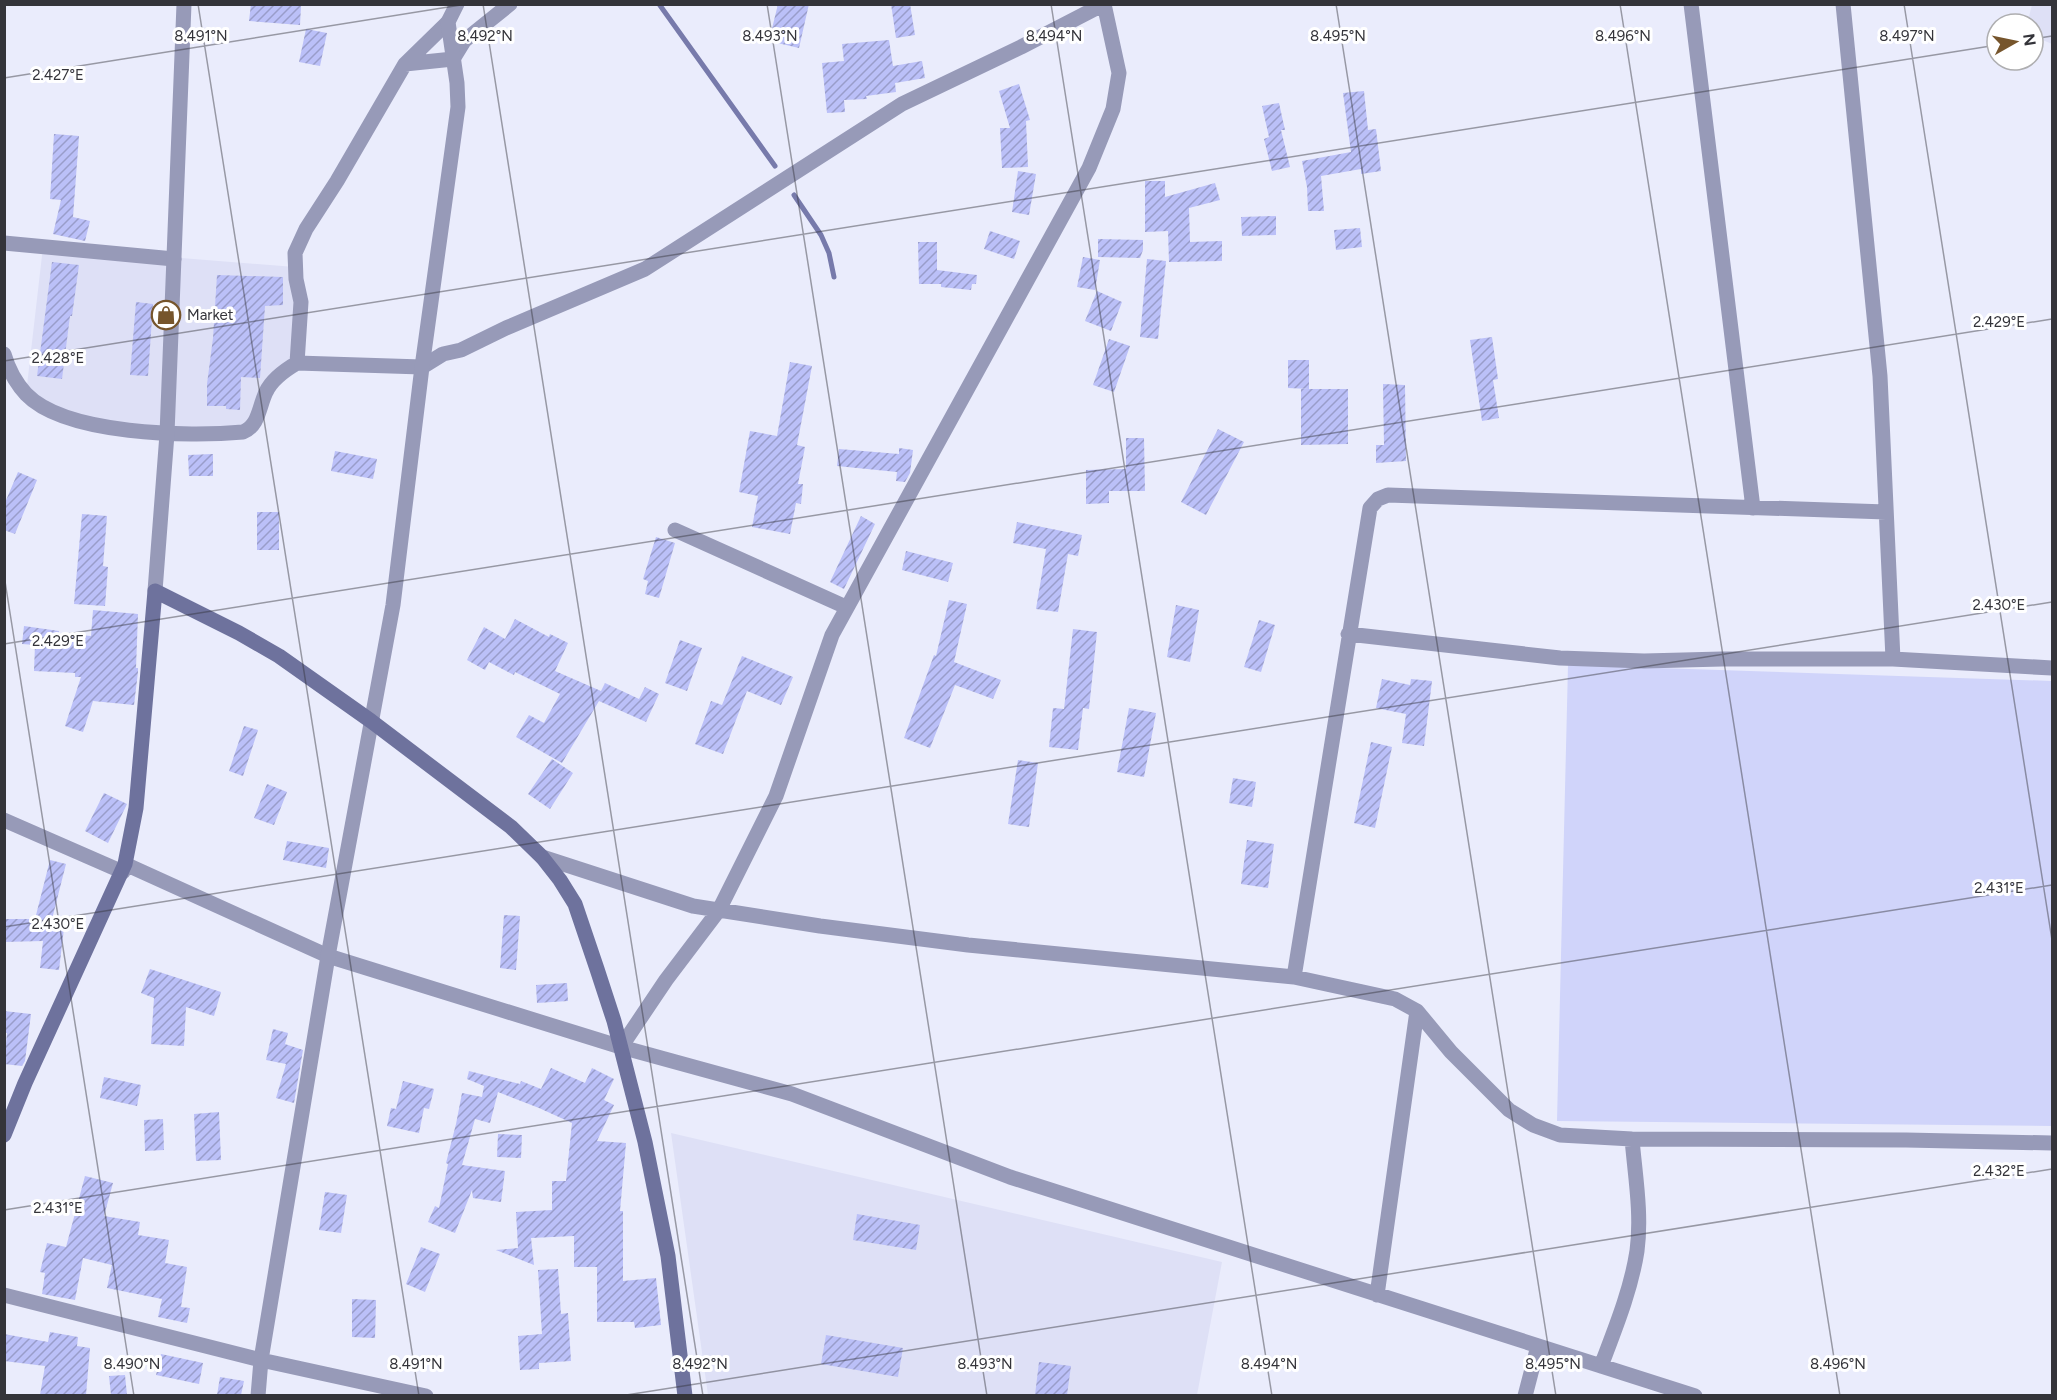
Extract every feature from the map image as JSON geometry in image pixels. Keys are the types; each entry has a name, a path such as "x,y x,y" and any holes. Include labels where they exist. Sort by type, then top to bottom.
{"main road":[{"path":"4,1135 25,1083 124,868 135,808 155,591 279,656 371,721 511,827 542,857 560,880 575,904 621,1047 645,1142 668,1256 685,1395"}],"street":[{"path":"155,591 167,434 184,4"},
{"path":"297,363 302,302 296,279 295,253 306,229 337,181 405,64 448,22 457,4"},
{"path":"453,59 464,41 510,4"},
{"path":"4,354 7,366 26,394 39,405 57,414 96,425 167,434 224,434 249,430 253,426 266,390 285,369 297,363 422,366 443,354 461,350 506,328 645,269 902,104 1022,47 1104,4 1119,73 1113,109 1089,168 832,635 776,796 719,910 666,980 621,1047"},
{"path":"1690,4 1753,508"},
{"path":"1843,4 1880,376 1893,659"},
{"path":"258,1395 261,1360 328,956 393,605 422,366 458,107 458,84 448,22"},
{"path":"405,64 453,59"},
{"path":"4,243 174,259"},
{"path":"1294,977 1370,508 1378,499 1388,495 1886,512"},
{"path":"675,530 846,607"},
{"path":"1348,634 1560,658 1644,661 1893,659 2052,668"},
{"path":"4,820 124,868 328,956 621,1047 792,1094 1010,1176 1695,1395"},
{"path":"542,857 693,906 820,926 968,945 1294,977 1395,999 1417,1011 1451,1052 1509,1110 1533,1125 1560,1135 1632,1139 2052,1143"},
{"path":"1377,1295 1417,1011"},
{"path":"1601,1366 1622,1310 1637,1250 1637,1199 1632,1139"},
{"path":"4,1295 261,1360 426,1395"},
{"path":"1525,1395 1538,1346"}],"shaded area":[{"path":"2032,5 2052,5 2052,44 2045,41 2045,12 2030,12"},
{"name":"Market","path":"43,247 295,267 297,363 285,369 249,430 96,425 26,394"},
{"path":"1568,665 2052,681 2052,1126 1557,1121"},
{"path":"671,1133 1222,1262 1197,1395 708,1395"}],"building":[{"path":"251,4 301,6 300,25 249,21"},
{"path":"778,4 809,4 799,48 769,41"},
{"path":"891,4 910,4 915,35 896,38"},
{"path":"306,29 327,33 320,66 299,62"},
{"path":"889,40 893,66 922,61 925,78 895,83 896,92 866,96 867,99 844,100 845,112 827,113 822,63 844,61 842,44"},
{"path":"1019,84 1030,120 1026,121 1028,167 1002,168 1000,128 1010,128 999,91"},
{"path":"1364,91 1368,130 1376,129 1381,171 1361,174 1361,169 1321,176 1324,211 1308,211 1307,187 1302,161 1351,152 1343,93"},
{"path":"1279,103 1285,130 1281,130 1290,167 1272,171 1264,139 1269,137 1262,106"},
{"path":"54,134 79,136 73,217 90,221 85,241 53,234 61,200 50,199"},
{"path":"1018,171 1036,174 1029,215 1012,212"},
{"path":"1145,181 1165,181 1165,197 1215,183 1220,200 1189,208 1190,242 1222,241 1222,261 1169,262 1168,231 1145,232"},
{"path":"1276,216 1276,235 1242,236 1241,217"},
{"path":"1360,228 1362,247 1336,250 1334,230"},
{"path":"990,231 1020,241 1014,259 984,249"},
{"path":"1098,239 1143,240 1143,250 1140,258 1098,257"},
{"path":"918,242 937,242 937,270 977,275 976,284 972,284 971,290 941,287 941,284 919,284"},
{"path":"1083,257 1100,260 1095,290 1077,287"},
{"path":"1147,259 1166,261 1158,339 1140,337"},
{"path":"52,262 79,265 62,379 37,376"},
{"path":"217,275 283,277 283,305 265,306 260,378 241,377 240,410 226,409 226,406 207,406"},
{"path":"1097,291 1122,302 1111,331 1085,321"},
{"path":"136,302 153,304 148,376 130,375"},
{"path":"1492,337 1498,379 1493,380 1499,418 1482,421 1470,340"},
{"path":"1109,339 1130,346 1114,392 1093,385"},
{"path":"1288,360 1309,360 1309,389 1288,388"},
{"path":"790,362 812,366 797,445 805,447 798,484 803,484 801,504 796,503 790,534 752,527 758,496 739,492 750,431 777,436"},
{"path":"1383,384 1405,385 1406,461 1376,463 1376,445 1384,445"},
{"path":"1301,389 1348,389 1348,444 1301,445"},
{"path":"1218,429 1244,442 1206,515 1181,502"},
{"path":"1126,438 1144,438 1145,491 1109,491 1109,503 1086,504 1086,470 1126,469"},
{"path":"899,448 913,450 910,473 905,482 896,481 897,472 837,466 839,449 899,454"},
{"path":"335,451 377,459 373,479 331,471"},
{"path":"213,454 213,476 189,476 188,455"},
{"path":"18,472 37,480 15,534 4,530 4,505"},
{"path":"257,512 279,512 279,550 257,550"},
{"path":"82,514 107,516 103,566 108,567 105,606 74,604"},
{"path":"861,516 875,524 844,589 830,582"},
{"path":"1017,522 1082,535 1078,556 1068,554 1058,612 1036,609 1046,549 1013,543"},
{"path":"656,537 675,543 659,598 645,594 648,581 643,579"},
{"path":"906,551 953,563 948,582 902,570"},
{"path":"949,600 967,604 954,662 1001,680 993,699 955,685 930,748 904,738 934,655 936,656"},
{"path":"1176,605 1199,610 1190,662 1167,657"},
{"path":"93,610 138,614 136,668 138,672 134,705 93,701 83,732 65,726 81,677 75,677 75,673 34,671 35,645 22,644 24,626 91,636"},
{"path":"515,619 549,637 550,634 568,643 555,671 601,691 605,683 639,699 645,687 659,694 646,722 599,701 562,763 516,737 529,715 544,723 560,694 489,662 485,670 467,660 484,627 505,639"},
{"path":"1259,620 1275,625 1261,672 1244,667"},
{"path":"1073,629 1097,632 1089,709 1083,708 1078,750 1049,747 1053,708 1064,709"},
{"path":"680,640 702,648 687,691 665,683"},
{"path":"742,656 793,677 781,705 747,691 723,754 695,744 711,701 722,705"},
{"path":"1382,679 1410,685 1411,679 1432,681 1424,746 1402,743 1406,714 1376,708"},
{"path":"1129,708 1156,713 1144,777 1117,772"},
{"path":"244,726 258,730 243,776 229,771"},
{"path":"1371,742 1392,747 1375,828 1354,823"},
{"path":"552,759 573,773 550,809 528,794"},
{"path":"1018,760 1038,763 1029,827 1008,824"},
{"path":"1233,778 1256,782 1252,807 1229,803"},
{"path":"267,784 287,792 274,825 254,818"},
{"path":"104,793 127,804 108,843 85,831"},
{"path":"1247,840 1274,844 1268,888 1241,884"},
{"path":"287,841 329,848 326,868 283,860"},
{"path":"50,860 66,864 50,927 64,928 59,970 40,968 43,941 4,942 4,919 35,919"},
{"path":"504,915 520,916 516,970 500,968"},
{"path":"150,969 221,992 214,1016 186,1007 184,1046 151,1044 154,998 141,993"},
{"path":"567,983 568,1001 537,1003 536,985"},
{"path":"4,1011 31,1014 25,1061 22,1066 4,1064 7,1033 4,1033"},
{"path":"273,1029 288,1033 285,1044 303,1050 294,1103 276,1098 286,1064 266,1060"},
{"path":"551,1068 585,1083 592,1068 614,1079 604,1100 614,1105 597,1141 626,1143 620,1211 623,1211 623,1281 656,1278 661,1325 635,1328 634,1322 597,1322 597,1267 574,1267 574,1236 531,1238 534,1265 496,1250 518,1248 516,1212 552,1210 552,1181 566,1181 572,1123 539,1108 498,1092 490,1123 475,1119 462,1165 505,1171 501,1202 473,1198 472,1190 455,1233 428,1222 435,1206 439,1208 448,1164 446,1163 462,1093 482,1097 484,1086 467,1079 469,1071 520,1084 521,1081 541,1089"},
{"path":"104,1077 141,1085 137,1106 100,1098"},
{"path":"403,1081 434,1089 429,1109 424,1108 419,1133 387,1126 391,1108 396,1109"},
{"path":"219,1112 221,1160 196,1161 194,1114"},
{"path":"163,1119 164,1150 145,1151 144,1120"},
{"path":"498,1134 522,1135 521,1158 497,1157"},
{"path":"85,1176 113,1183 104,1216 140,1222 138,1235 169,1240 165,1263 187,1267 181,1307 190,1308 187,1323 158,1317 162,1299 107,1288 112,1265 83,1258 75,1300 42,1294 45,1273 40,1272 47,1243 66,1247"},
{"path":"325,1192 347,1195 341,1233 319,1230"},
{"path":"857,1214 920,1225 916,1250 853,1240"},
{"path":"421,1247 440,1254 425,1292 406,1284"},
{"path":"558,1269 561,1314 568,1313 571,1361 539,1363 539,1369 520,1370 518,1336 542,1334 538,1270"},
{"path":"352,1299 376,1300 375,1338 352,1337"},
{"path":"50,1332 78,1337 77,1346 90,1348 86,1395 40,1395 45,1366 4,1361 4,1334 48,1342"},
{"path":"826,1335 903,1348 898,1377 821,1364"},
{"path":"161,1354 203,1363 199,1384 156,1375"},
{"path":"1039,1362 1071,1366 1067,1395 1035,1395"},
{"path":"125,1375 127,1395 111,1395 109,1376"},
{"path":"220,1377 244,1381 241,1395 217,1395"}],"waterway":[{"path":"659,4 775,166"},
{"path":"794,195 821,235 829,253 834,277"}],"place":[{"name":"Market","path":"166,315"}]}
